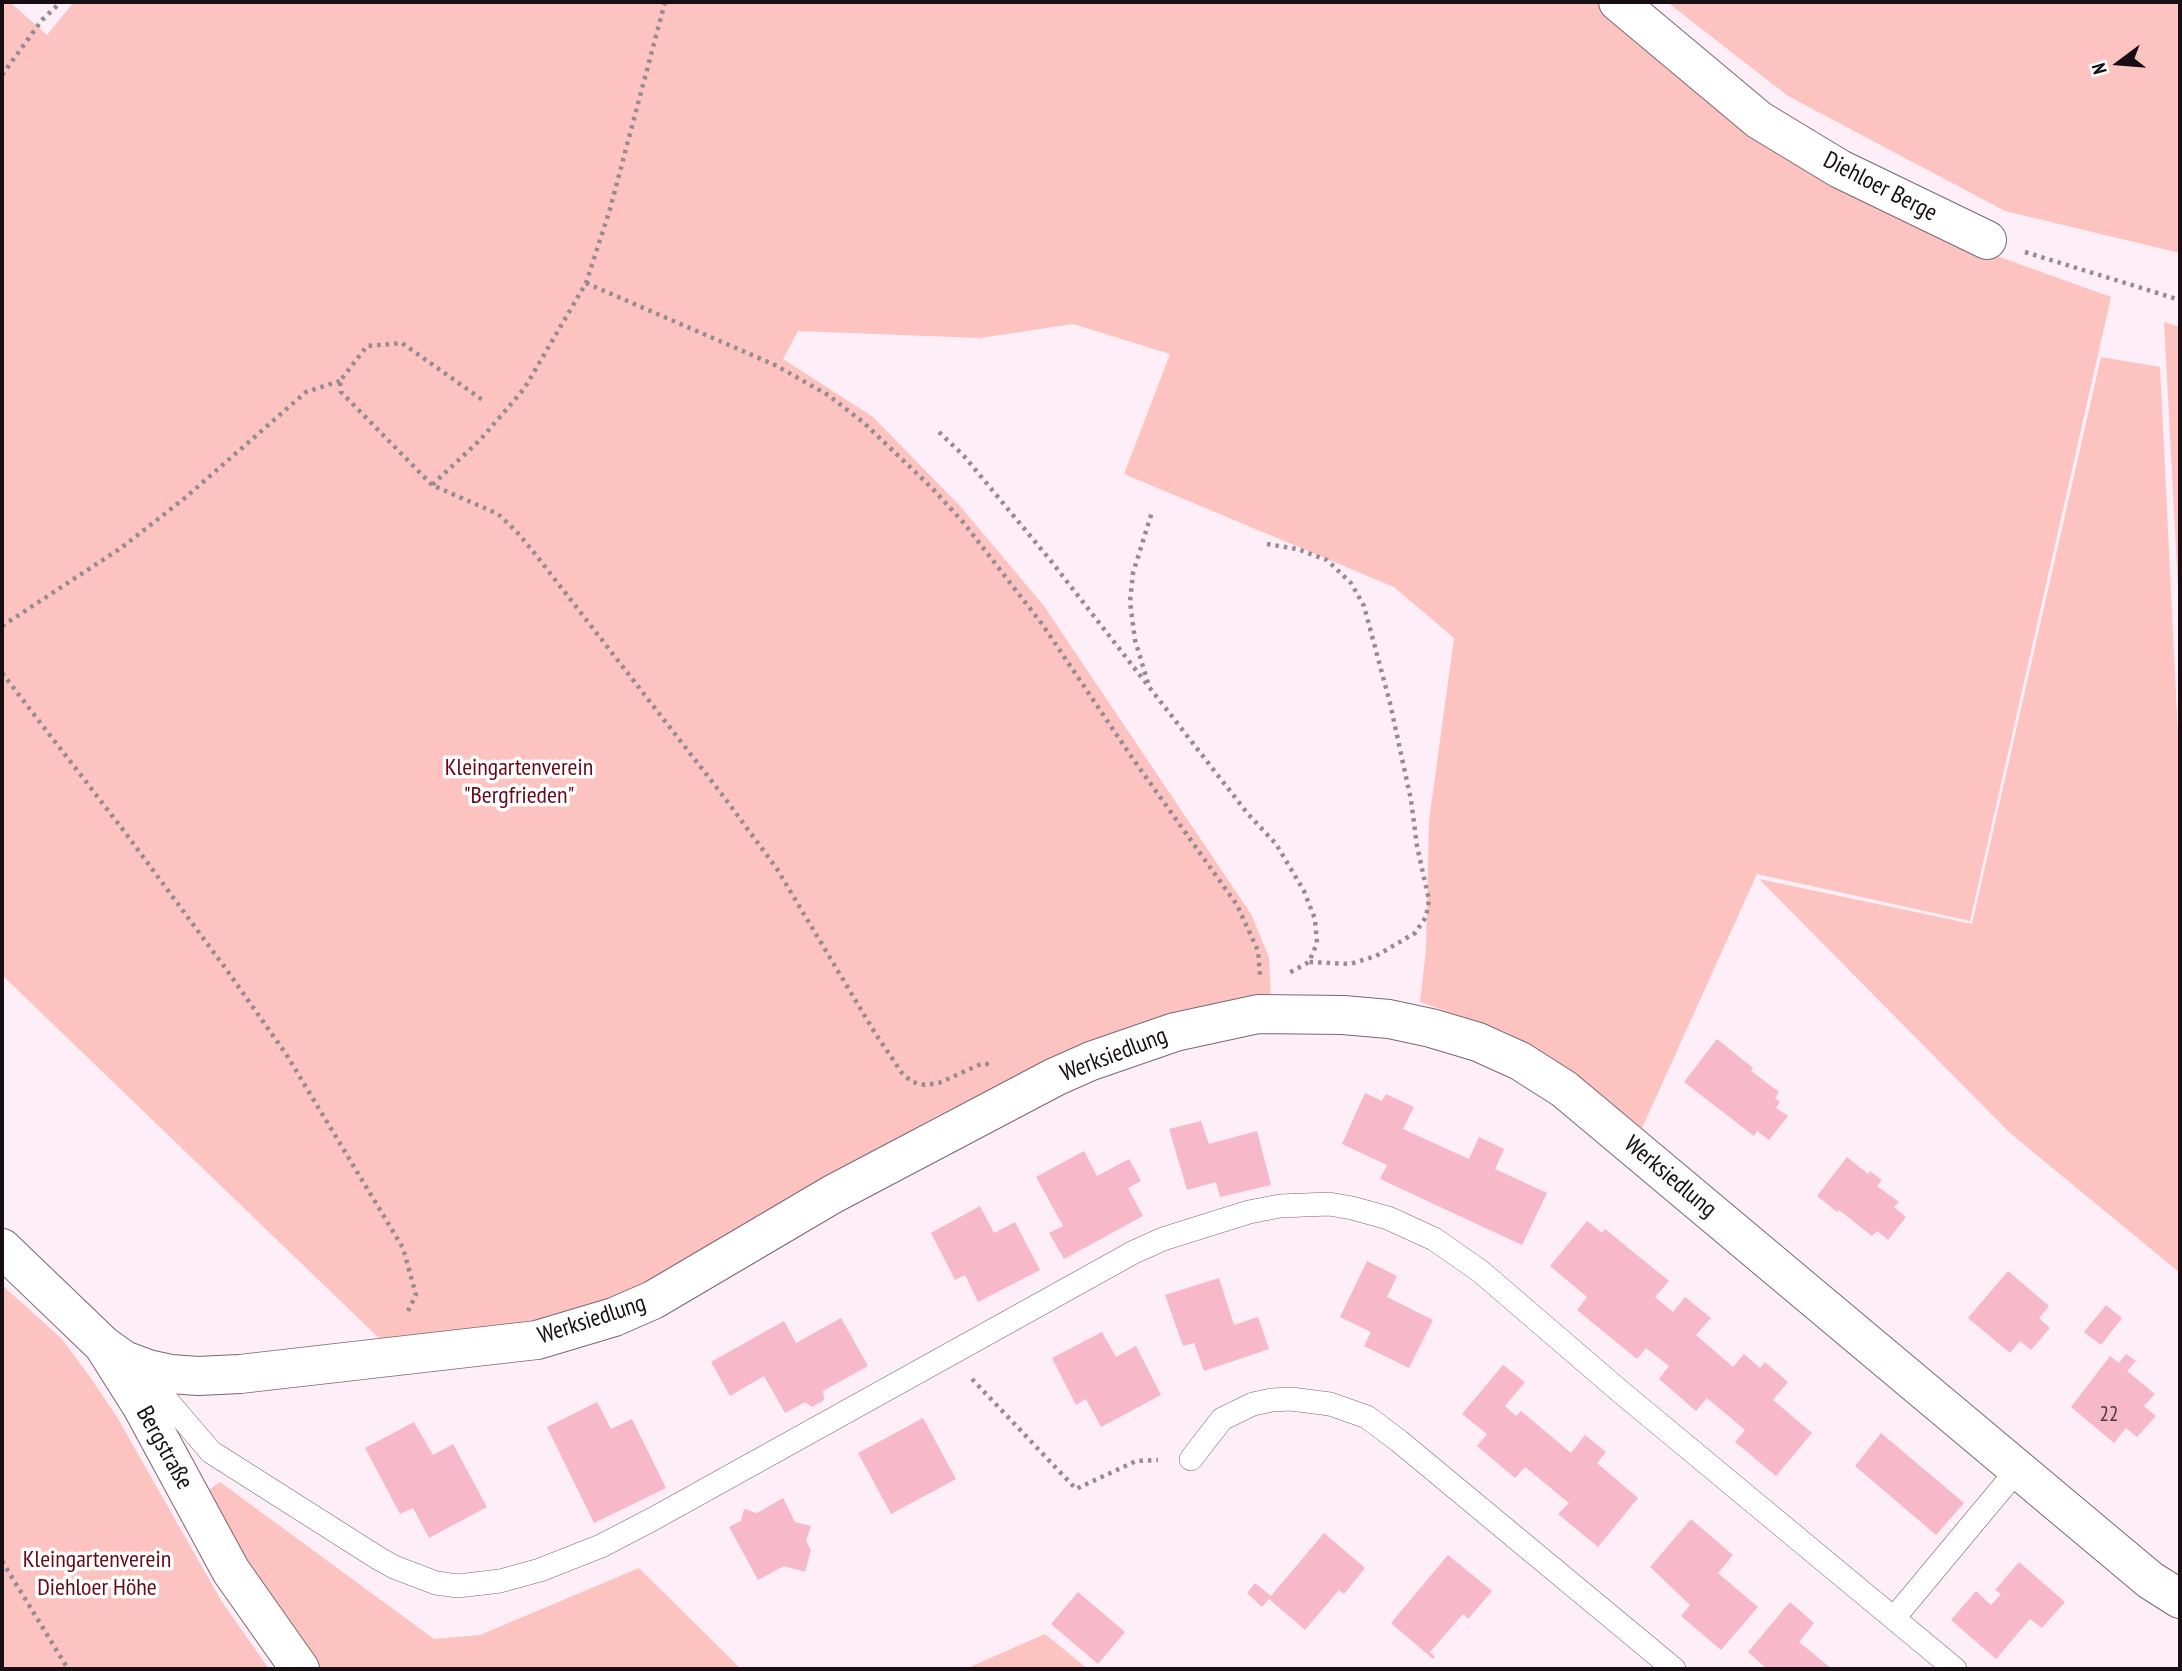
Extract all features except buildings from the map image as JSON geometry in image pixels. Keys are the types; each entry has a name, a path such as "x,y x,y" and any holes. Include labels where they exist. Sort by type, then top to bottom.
{"street":[{"name":"Diehloer Berge","path":"1618,2 1759,120 1840,169 1987,240"},
{"name":"Werksiedlung","path":"113,1352 148,1369 171,1374 240,1374 537,1340 614,1317 653,1300 833,1194 1019,1095 1091,1062 1259,1001 1343,1015 1389,1019 1431,1028 1478,1042 1521,1061 1564,1089 2150,1580 2180,1599"},
{"name":"Bergstraße","path":"2,1248 113,1352 231,1571 300,1669"}],"lane":[{"path":"113,1352 158,1390 211,1452 394,1567 436,1583 458,1586 500,1581 540,1570 601,1546 1134,1252 1192,1228 1249,1212 1280,1206 1329,1204 1388,1218 1434,1239 1480,1271 1622,1393 1955,1669"},
{"path":"1191,1459 1222,1419 1253,1404 1272,1399 1330,1404 1367,1417 1674,1669"},
{"path":"1894,1618 2018,1469"}],"path":[{"path":"2,75 42,20 61,2"},
{"path":"432,485 480,440 524,389 586,283 610,209 665,2"},
{"path":"1987,240 2180,300"},
{"path":"586,283 775,365 828,395 863,423 932,488 980,543 1042,624 1237,905 1258,951 1259,1001"},
{"path":"2,626 121,548 186,497 306,392 340,381 367,346 402,343 484,401"},
{"path":"340,381 341,392 432,485 498,514 516,531 777,869 875,1033 902,1073 912,1082 925,1085 939,1083 988,1063 994,1065 1019,1095"},
{"path":"940,432 964,456 1051,561 1248,814 1276,845 1304,891 1315,919 1317,943 1309,962 1259,1001"},
{"path":"1150,687 1135,640 1130,602 1133,573 1152,512"},
{"path":"1267,544 1297,549 1327,560 1351,583 1364,606 1390,703 1429,900 1426,917 1415,933 1376,956 1350,964 1309,962"},
{"path":"2,673 116,820 286,1054 403,1248 416,1295 399,1329 377,1360"},
{"path":"950,1355 1076,1489 1136,1461 1191,1459"},
{"path":"2,1561 68,1669"}],"green space":[{"name":"Kleingartenverein \"Bergfrieden\"","path":"2,2 10,2 47,35 74,2 1596,2 1693,80 1972,247 2111,297 1970,921 1757,874 1642,1128 1577,1077 1506,1032 1420,1002 1426,950 1429,821 1454,638 1394,587 1124,474 1170,354 1073,324 980,338 798,331 783,359 873,417 960,506 1044,606 1251,914 1269,957 1271,999 1034,1067 935,1117 637,1289 531,1324 384,1343 2,975"},
{"path":"1667,2 2180,2 2180,253 2005,211 1788,96"},
{"path":"2164,322 2180,327 2180,624"},
{"path":"2101,357 2160,367 2180,776 2180,1273 2010,1133 1759,879 1972,924"},
{"name":"Kleingartenverein Diehloer Höhe","path":"2,1285 62,1339 90,1377 117,1417 222,1602 269,1669 2,1669"},
{"path":"220,1482 434,1639 480,1635 639,1568 741,1669 322,1669 249,1570 206,1492"},
{"path":"1045,1634 1088,1669 965,1669"}]}
